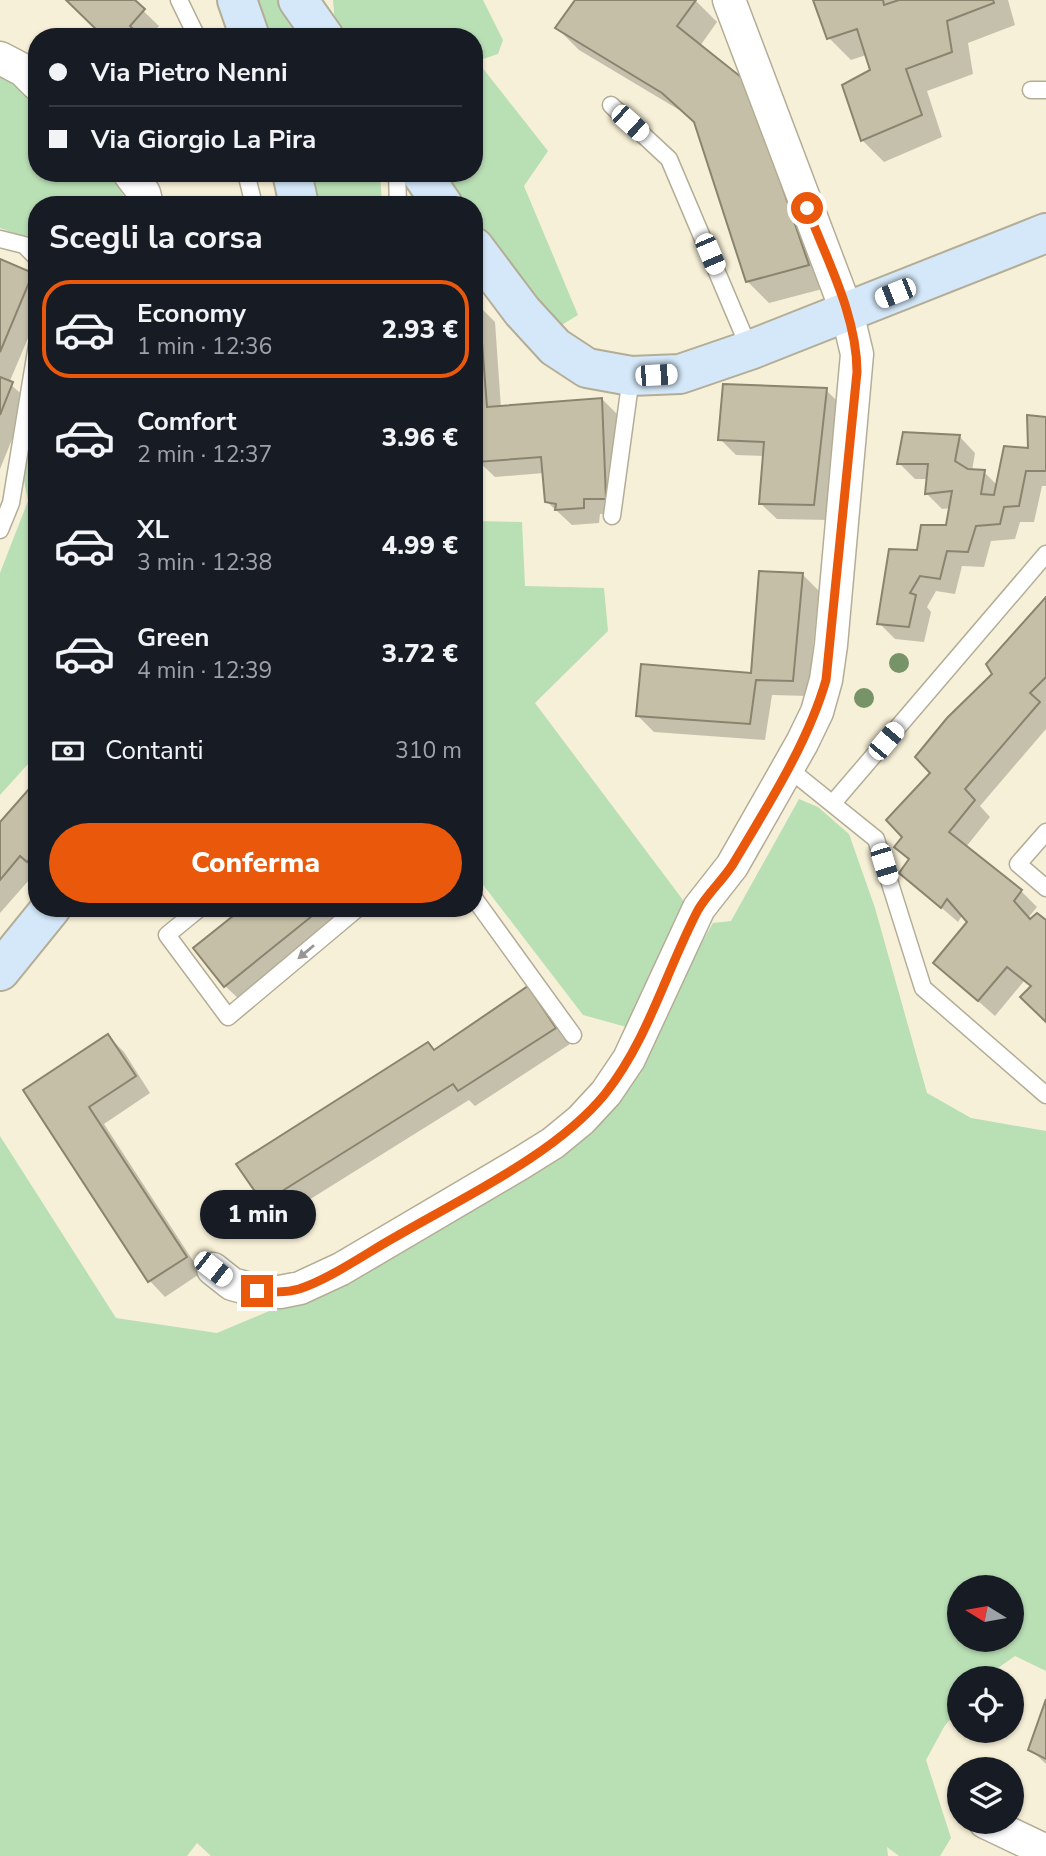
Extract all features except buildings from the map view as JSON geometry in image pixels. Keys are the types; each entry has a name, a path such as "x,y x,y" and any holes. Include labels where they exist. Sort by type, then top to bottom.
{"main road":[{"path":"237,0 247,28"},
{"path":"298,0 318,28"},
{"path":"483,259 522,311 555,347 587,368 631,376 680,374 750,351 1045,236"},
{"path":"0,971 44,917"}],"street":[{"path":"213,1269 232,1284 257,1291 281,1292 300,1288 341,1269 521,1163 553,1143 581,1120 606,1093 629,1059 699,908 732,866 817,712 826,680 831,645 857,372 855,345 847,312 729,0"},
{"path":"0,58 28,75"},
{"path":"1010,1834 1046,1851"}],"lane":[{"path":"179,0 193,28"},
{"path":"611,105 669,159 750,351"},
{"path":"0,239 24,245 28,249"},
{"path":"612,516 631,376"},
{"path":"0,530 11,503 28,400"},
{"path":"833,803 1046,554"},
{"path":"788,768 876,839 922,988 1046,1095"},
{"path":"1046,831 1018,864 1046,888"},
{"path":"483,910 573,1035"},
{"path":"189,917 167,935 228,1017 347,917"}],"green space":[{"path":"253,0 277,0 297,28 265,28"},
{"path":"333,0 483,0 503,40 498,54 483,59 483,28 339,28 335,22"},
{"path":"483,69 548,151 524,186 578,315 555,329 523,292 483,235 483,196 456,196 446,182 483,182"},
{"path":"0,76 7,77 28,95 28,182 114,182 124,196 28,196 28,240 0,228"},
{"path":"315,182 381,182 381,196 318,196"},
{"path":"28,450 28,501 23,476"},
{"path":"28,501 28,764 0,795 0,573"},
{"path":"483,521 522,522 525,586 604,588 608,631 535,703 686,904 630,1028 583,1015 483,885"},
{"path":"799,799 818,807 849,834 875,908 927,1093 971,1118 1046,1131 1046,1671 1015,1656 1001,1666 947,1666 947,1723 926,1760 947,1826 947,1834 951,1838 940,1856 899,1856 887,1847 888,1856 211,1856 197,1843 187,1856 0,1856 0,1136 116,1318 217,1333 293,1301 533,1167 695,954 713,923 731,921"}],"route":[{"path":"257,1291 281,1292 300,1288 341,1269 521,1163 553,1143 581,1120 606,1093 629,1059 699,908 732,866 802,743 817,712 826,680 857,372 854,336 847,312 807,208"}]}
